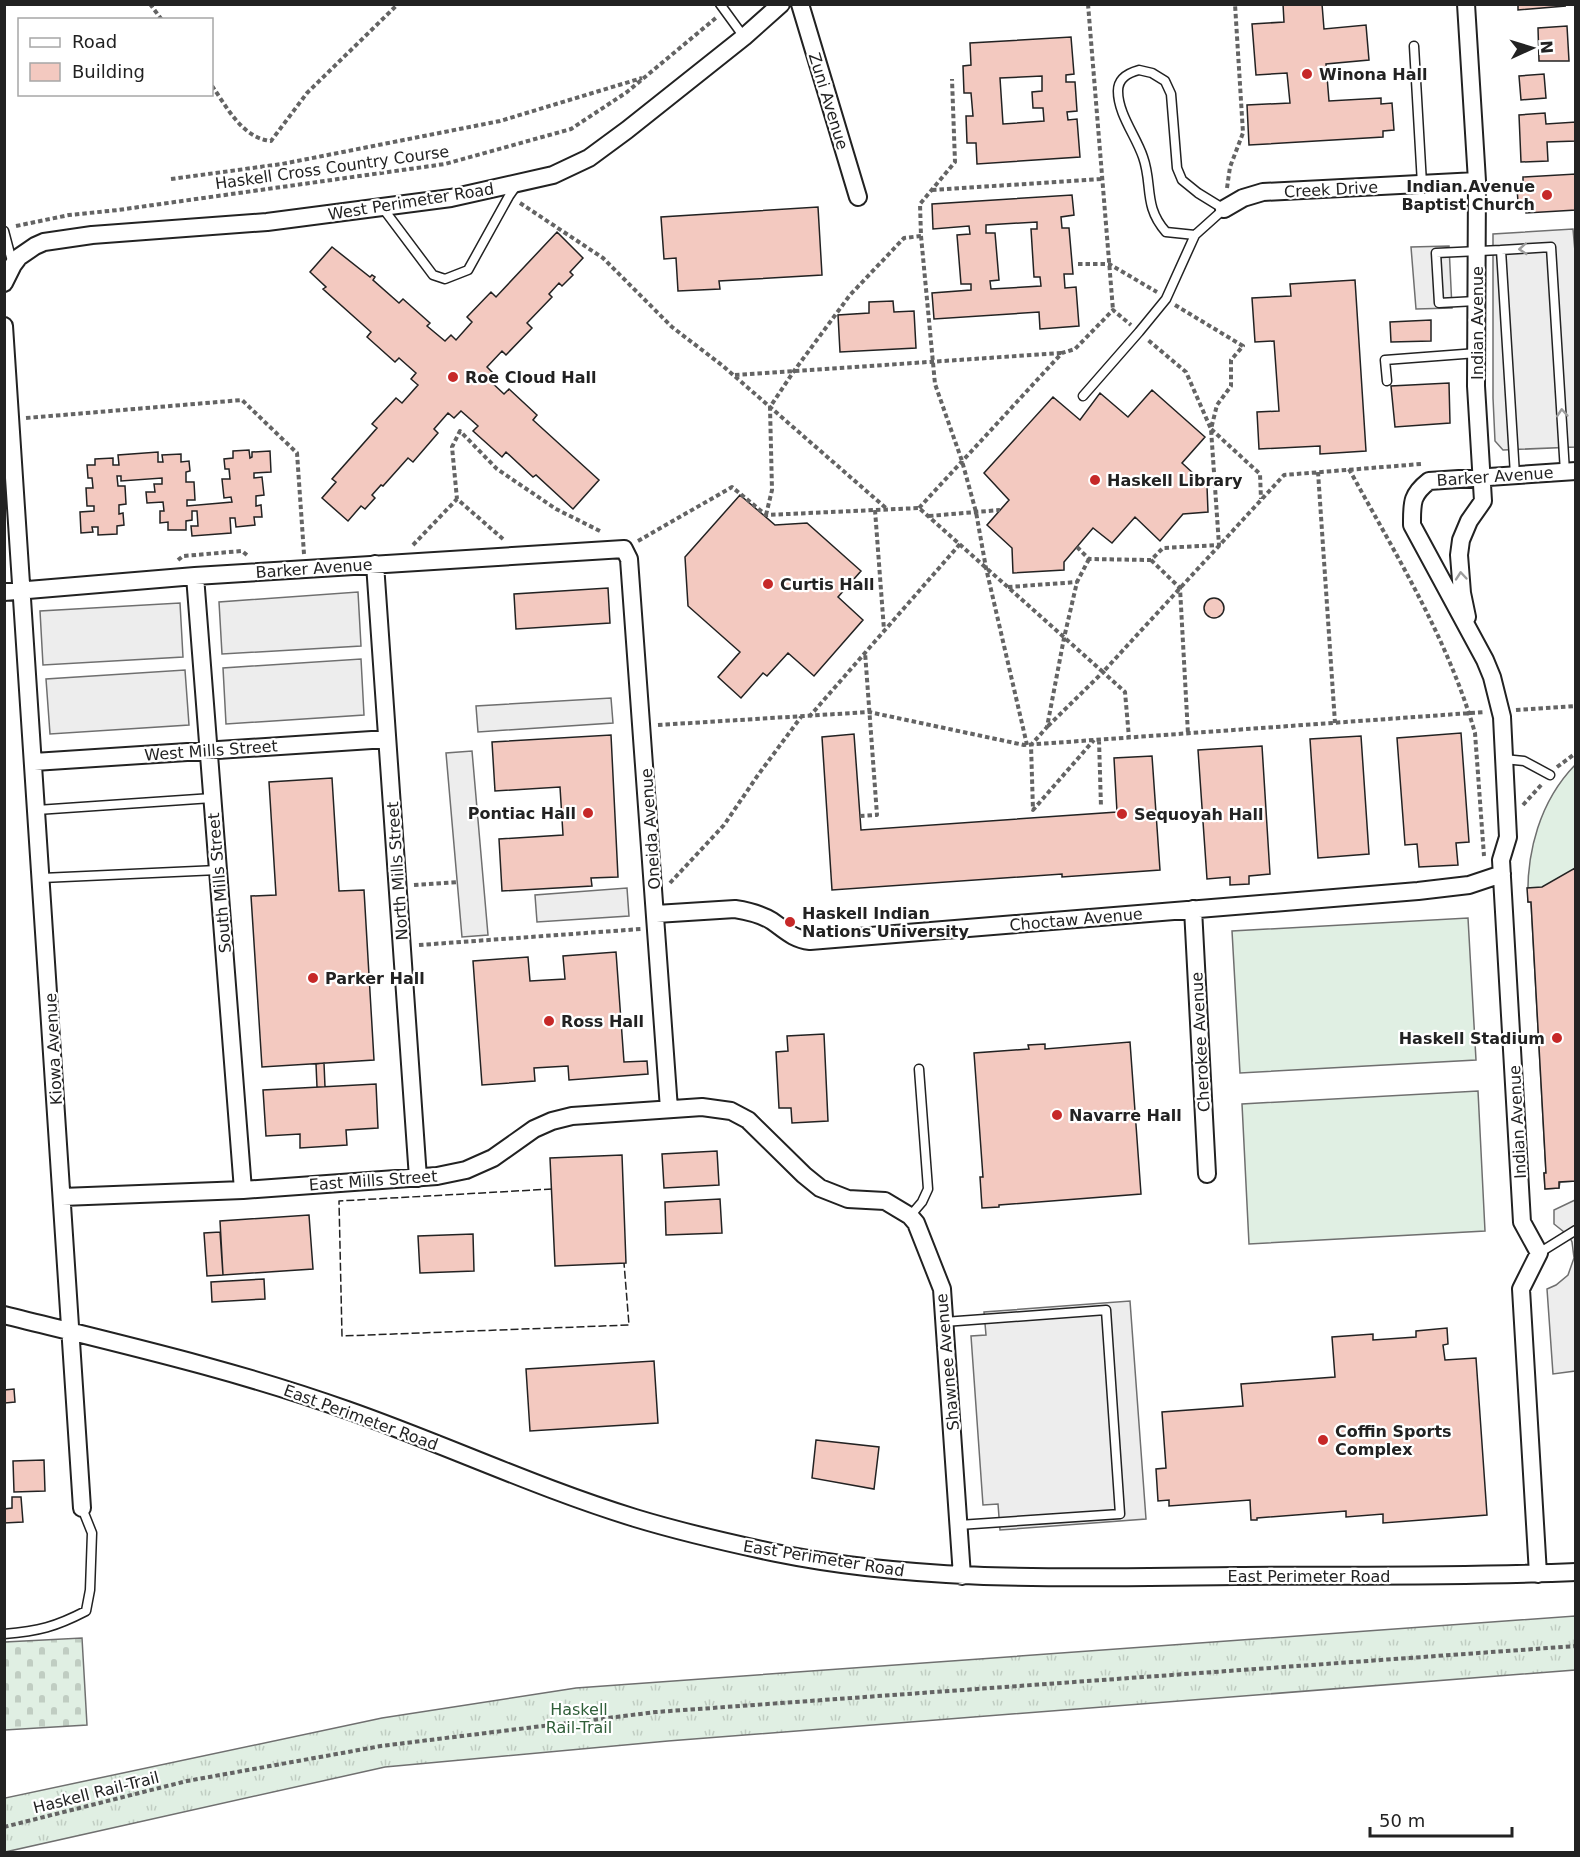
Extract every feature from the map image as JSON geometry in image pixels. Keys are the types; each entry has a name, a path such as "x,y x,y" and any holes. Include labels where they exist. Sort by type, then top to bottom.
{"street":[{"name":"West Perimeter Road","path":"4,283 13,265 26,251 44,242 92,235 267,222 513,189 553,176 589,158 627,130 744,37 781,4"},
{"name":"Zuni Avenue","path":"800,4 858,197"},
{"name":"Indian Avenue","path":"1466,4 1477,181 1476,386 1483,501 1469,521 1461,540 1459,555 1462,593 1471,634"},
{"name":"Creek Drive","path":"1224,209 1243,198 1263,192 1477,181"},
{"path":"4,326 22,591"},
{"name":"Barker Avenue","path":"1418,489 1430,480 1570,471"},
{"name":"Indian Avenue","path":"1418,489 1412,503 1412,525 1492,677 1501,711 1508,837 1501,860 1522,1222 1539,1253"},
{"name":"Barker Avenue","path":"4,592 628,543"},
{"name":"Oneida Avenue","path":"628,543 669,1109"},
{"name":"North Mills Street","path":"375,564 418,1178"},
{"name":"South Mills Street","path":"195,576 243,1190"},
{"name":"Kiowa Avenue","path":"22,591 82,1508"},
{"name":"West Mills Street","path":"34,762 387,739"},
{"name":"Choctaw Avenue","path":"656,914 745,910 764,917 792,937 810,941 1418,891 1469,885 1502,874"},
{"name":"Cherokee Avenue","path":"1193,909 1207,1174"},
{"path":"669,1109 702,1107 731,1111 748,1120 820,1188 848,1199 885,1201 910,1216"},
{"name":"East Mills Street","path":"62,1197 243,1190 437,1176 466,1170 493,1158 534,1129 552,1121 572,1116 669,1109"},
{"name":"Shawnee Avenue","path":"910,1216 921,1232 942,1290 962,1576"},
{"path":"1538,1574 1521,1289 1539,1253"},
{"name":"East Perimeter Road","path":"4,1315 185,1360 266,1383 348,1410 522,1478 636,1518 780,1554 871,1568 962,1576 1046,1578 1575,1572"}],"lane":[{"path":"722,8 744,37"},
{"path":"1414,46 1422,184"},
{"path":"1083,396 1166,299 1195,235 1224,209 1198,194 1182,180 1177,168 1171,94 1165,81 1152,73 1139,70 1130,73 1121,80 1118,91 1123,110 1144,159 1148,191 1155,219 1166,232 1195,235"},
{"path":"382,207 433,275 445,279 468,270 513,189"},
{"path":"4,231 13,265"},
{"path":"1476,301 1439,303 1436,253 1551,247 1570,471"},
{"path":"1502,250 1515,475"},
{"path":"1387,381 1385,360 1477,353"},
{"path":"1504,759 1524,761 1550,775"},
{"path":"38,810 212,798"},
{"path":"42,878 218,870"},
{"path":"910,1216 922,1202 928,1190 919,1069"},
{"path":"1539,1253 1575,1230"},
{"path":"944,1322 1106,1310 1120,1514 959,1525"},
{"path":"4,1634 37,1632 86,1611 90,1590 92,1533 82,1508"}],"path":[{"path":"150,4 160,18"},
{"path":"213,87 242,127 260,140 272,141 308,93 398,4"},
{"path":"1088,4 1113,310 1186,372 1211,429 1260,474 1261,500"},
{"path":"1224,209 1230,167 1243,133 1235,4"},
{"name":"Haskell Cross Country Course","path":"15,226 69,215 445,164 571,129 627,92 722,8"},
{"name":"Haskell Cross Country Course","path":"171,179 282,164 500,121 645,77"},
{"path":"952,80 955,162 920,204 932,361 936,384 962,461 976,512 986,568 1029,745 1034,810 1096,740"},
{"path":"931,190 1102,179"},
{"path":"513,189 603,258 672,327 734,375 887,509"},
{"path":"766,514 772,490 770,407 857,287 904,237 921,236"},
{"path":"1078,264 1109,264 1152,288 1243,346 1231,360 1231,386 1217,405 1211,429 1219,546"},
{"path":"734,375 1062,354 1075,349 1113,310"},
{"path":"919,508 1062,354"},
{"path":"10,419 242,400 297,453 304,555 294,556"},
{"path":"495,542 506,541 457,498 452,447 460,431 497,470 556,509 606,534 594,535"},
{"path":"1029,745 1103,672 1284,475 1433,464"},
{"path":"1349,469 1440,637 1469,713 1475,733 1486,880"},
{"path":"1318,472 1335,723"},
{"path":"628,543 637,541 732,487 766,514 919,508 1125,692 1129,738"},
{"path":"421,547 410,548 457,498"},
{"path":"875,510 885,630"},
{"path":"928,516 1000,510"},
{"path":"808,717 960,544"},
{"path":"1151,560 1163,548 1219,546"},
{"path":"1077,547 1089,559 1151,560 1180,588 1188,734"},
{"path":"171,565 183,556 242,551 255,560"},
{"path":"1047,727 1077,582 1089,559"},
{"path":"1007,586 1077,582"},
{"path":"860,816 876,814 865,652"},
{"path":"642,726 869,712 1029,745 1575,706"},
{"path":"402,946 656,914 662,890 724,825 801,717"},
{"path":"1096,740 1101,807"},
{"path":"398,886 458,882"},
{"name":"Haskell Rail-Trail","path":"4,1827 187,1781 369,1748 656,1712 1575,1646"}],"green space":[{"name":"Haskell Stadium","path":"1575,765 1576,1181 1560,1182 1559,1188 1545,1189 1531,902 1528,902 1528,883 1533,846 1544,811 1563,779"},
{"path":"1468,918 1476,1060 1240,1073 1232,931"},
{"path":"1478,1091 1485,1231 1249,1244 1242,1104"},
{"name":"Haskell Rail-Trail","path":"1575,1616 1575,1670 668,1741 385,1767 5,1852 5,1798 382,1718 576,1688"},
{"path":"82,1638 87,1725 5,1730 5,1642"}],"shaded area":[{"path":"1573,229 1576,263 1575,447 1503,450 1495,441 1493,398 1493,234"},
{"path":"1449,246 1452,308 1416,309 1411,247"},
{"path":"358,592 361,646 222,654 219,602"},
{"path":"180,603 183,657 43,665 40,611"},
{"path":"361,659 364,715 226,724 223,668"},
{"path":"185,670 189,725 50,734 46,679"},
{"path":"611,698 613,723 478,732 476,706"},
{"path":"472,751 488,935 462,937 446,753"},
{"path":"627,888 629,916 537,922 535,895"},
{"path":"1575,1200 1575,1371 1553,1374 1547,1289 1568,1275 1574,1258 1569,1236 1554,1224 1554,1210"},
{"path":"1130,1301 1146,1519 1000,1530 998,1504 983,1505 971,1336 986,1335 984,1312"}],"building":[{"name":"Winona Hall","path":"1283,4 1322,4 1324,29 1366,25 1369,60 1326,64 1329,101 1381,98 1381,104 1392,103 1394,130 1383,131 1383,137 1249,145 1247,105 1290,103 1287,73 1256,75 1252,24 1284,22"},
{"path":"1518,4 1564,4 1565,6 1518,10"},
{"path":"1567,26 1569,61 1539,61 1538,28"},
{"path":"1071,37 1074,74 1066,75 1066,82 1075,82 1077,111 1067,112 1068,120 1077,119 1080,157 977,164 976,143 967,143 966,116 973,116 971,93 964,93 963,66 971,65 970,43","holes":["1042,76 1042,91 1032,92 1033,108 1043,108 1044,121 1003,124 1000,78"]},
{"path":"1544,74 1546,98 1521,100 1519,76"},
{"path":"1545,113 1546,124 1576,122 1576,141 1547,142 1548,161 1521,162 1519,115"},
{"name":"Indian Avenue Baptist Church","path":"1576,174 1576,210 1526,213 1525,202 1518,202 1517,188 1523,188 1523,177"},
{"path":"1072,195 1074,215 1061,217 1062,228 1069,228 1073,274 1064,274 1065,288 1076,287 1079,326 1040,329 1039,312 934,319 932,293 971,290 971,284 961,284 957,235 970,234 969,226 933,229 932,204","holes":["1037,222 1037,229 1031,229 1034,277 1040,277 1041,286 991,289 990,281 999,280 995,233 986,233 986,225"]},
{"path":"818,207 822,275 719,281 720,289 678,291 676,258 664,259 661,217"},
{"name":"Roe Cloud Hall","path":"557,232 583,258 570,272 573,275 562,286 559,283 549,294 552,297 527,323 532,328 506,355 502,351 487,367 494,374 489,380 504,394 509,389 537,415 533,420 599,480 573,509 536,475 533,477 506,452 502,457 473,431 478,426 461,411 454,418 448,413 434,429 438,433 413,462 408,458 372,495 375,498 365,509 361,506 348,521 322,498 336,482 332,479 377,428 372,424 396,398 402,403 418,385 411,379 416,373 399,358 395,362 367,337 371,332 323,289 326,287 310,272 332,247 370,277 372,275 375,277 373,280 399,303 403,299 430,323 427,326 445,341 451,335 456,340 472,322 467,317 491,292 496,297"},
{"path":"1355,280 1366,451 1320,454 1320,446 1259,449 1257,412 1279,411 1274,341 1255,342 1252,298 1291,296 1290,284"},
{"path":"893,301 894,312 914,311 916,348 840,352 838,315 869,313 869,302"},
{"path":"1431,320 1431,341 1391,342 1390,322"},
{"path":"1449,383 1450,423 1395,427 1391,386"},
{"name":"Haskell Library","path":"1152,390 1205,437 1182,463 1207,486 1208,512 1183,514 1160,541 1135,517 1112,543 1093,528 1064,562 1064,570 1013,573 1012,548 987,525 1009,500 984,473 1053,397 1080,420 1100,393 1128,417"},
{"path":"249,450 250,458 252,452 270,451 271,472 254,473 254,478 262,477 264,495 256,496 256,506 261,505 262,517 254,517 255,525 236,527 235,518 230,518 231,533 192,536 191,526 198,526 197,511 192,511 192,520 186,521 186,530 168,530 168,522 160,523 160,511 164,511 163,502 147,503 146,492 155,492 154,484 162,484 162,478 121,481 121,476 117,476 118,486 125,486 126,504 119,505 119,514 123,513 124,525 117,526 117,534 98,535 98,527 92,527 93,532 81,533 80,512 94,511 94,506 87,506 86,488 93,488 92,478 88,478 87,465 95,465 95,459 113,458 113,465 119,465 118,455 158,452 158,462 163,462 162,455 181,454 181,462 189,461 190,471 186,472 186,482 194,482 195,500 187,500 187,506 232,502 231,497 224,498 222,479 230,479 229,469 225,469 224,459 233,458 233,451"},
{"name":"Curtis Hall","path":"740,495 775,525 807,523 861,571 838,597 863,620 814,676 788,653 767,676 763,673 741,698 718,677 740,652 688,606 685,557"},
{"path":"608,588 610,623 516,629 514,594"},
{"path":"1210,598 1218,598 1224,604 1224,612 1218,618 1210,618 1204,612 1204,604"},
{"path":"1461,733 1469,842 1456,843 1458,865 1419,867 1417,844 1405,845 1397,738"},
{"name":"Sequoyah Hall","path":"854,734 861,830 1117,812 1114,758 1152,756 1160,870 1062,877 1062,874 832,890 822,737"},
{"name":"Pontiac Hall","path":"611,735 618,877 591,878 592,886 502,891 499,839 563,835 560,787 495,791 492,742"},
{"path":"1361,736 1369,854 1318,858 1310,739"},
{"path":"1262,746 1270,874 1249,876 1249,884 1230,885 1230,877 1207,879 1198,750"},
{"name":"Parker Hall","path":"332,778 339,891 364,890 374,1060 262,1067 251,896 276,895 269,782"},
{"name":"Haskell Stadium","path":"1575,868 1576,1181 1559,1182 1559,1188 1545,1189 1531,902 1528,902 1527,888 1542,887"},
{"name":"Ross Hall","path":"616,952 624,1062 647,1061 648,1074 569,1080 568,1066 534,1068 535,1081 482,1085 473,961 528,957 530,981 565,979 563,956"},
{"path":"824,1034 828,1121 792,1123 791,1108 779,1108 776,1052 788,1051 787,1036"},
{"name":"Navarre Hall","path":"1130,1042 1141,1194 982,1208 980,1177 983,1177 974,1053 1029,1049 1028,1045 1045,1044 1045,1049"},
{"path":"324,1063 325,1087 317,1087 316,1064"},
{"path":"376,1084 378,1128 346,1130 347,1145 300,1148 300,1134 266,1136 263,1090"},
{"path":"717,1151 719,1185 664,1188 662,1154"},
{"path":"622,1155 626,1263 555,1266 550,1158"},
{"path":"720,1199 722,1233 666,1235 665,1202"},
{"path":"309,1215 313,1269 223,1275 220,1221"},
{"path":"220,1232 223,1275 207,1276 204,1233"},
{"path":"473,1234 474,1271 420,1273 418,1236"},
{"path":"264,1279 265,1299 212,1302 211,1282"},
{"name":"Coffin Sports Complex","path":"1447,1328 1448,1344 1443,1345 1445,1360 1476,1358 1487,1515 1383,1523 1383,1514 1346,1517 1346,1511 1251,1520 1250,1500 1169,1506 1169,1500 1158,1501 1156,1469 1166,1468 1162,1412 1243,1406 1241,1384 1335,1377 1332,1337 1373,1334 1373,1340 1416,1337 1416,1331"},
{"path":"654,1361 658,1423 530,1431 526,1369"},
{"path":"14,1389 15,1402 5,1403 4,1390"},
{"path":"816,1440 879,1447 874,1489 812,1478"},
{"path":"44,1460 45,1491 14,1492 13,1461"},
{"path":"12,1497 21,1497 23,1522 4,1523 4,1509 12,1508"}],"fence":[{"path":"552,1189 339,1201 342,1336 629,1325 624,1263"}],"place":[{"name":"Winona Hall","path":"1307,74"},
{"name":"Indian Avenue Baptist Church","path":"1547,195"},
{"name":"Roe Cloud Hall","path":"453,377"},
{"name":"Haskell Library","path":"1095,480"},
{"name":"Curtis Hall","path":"768,584"},
{"name":"Pontiac Hall","path":"588,813"},
{"name":"Sequoyah Hall","path":"1122,814"},
{"name":"Haskell Indian Nations University","path":"790,922"},
{"name":"Parker Hall","path":"313,978"},
{"name":"Ross Hall","path":"549,1021"},
{"name":"Haskell Stadium","path":"1557,1038"},
{"name":"Navarre Hall","path":"1057,1115"},
{"name":"Coffin Sports Complex","path":"1323,1440"}]}
